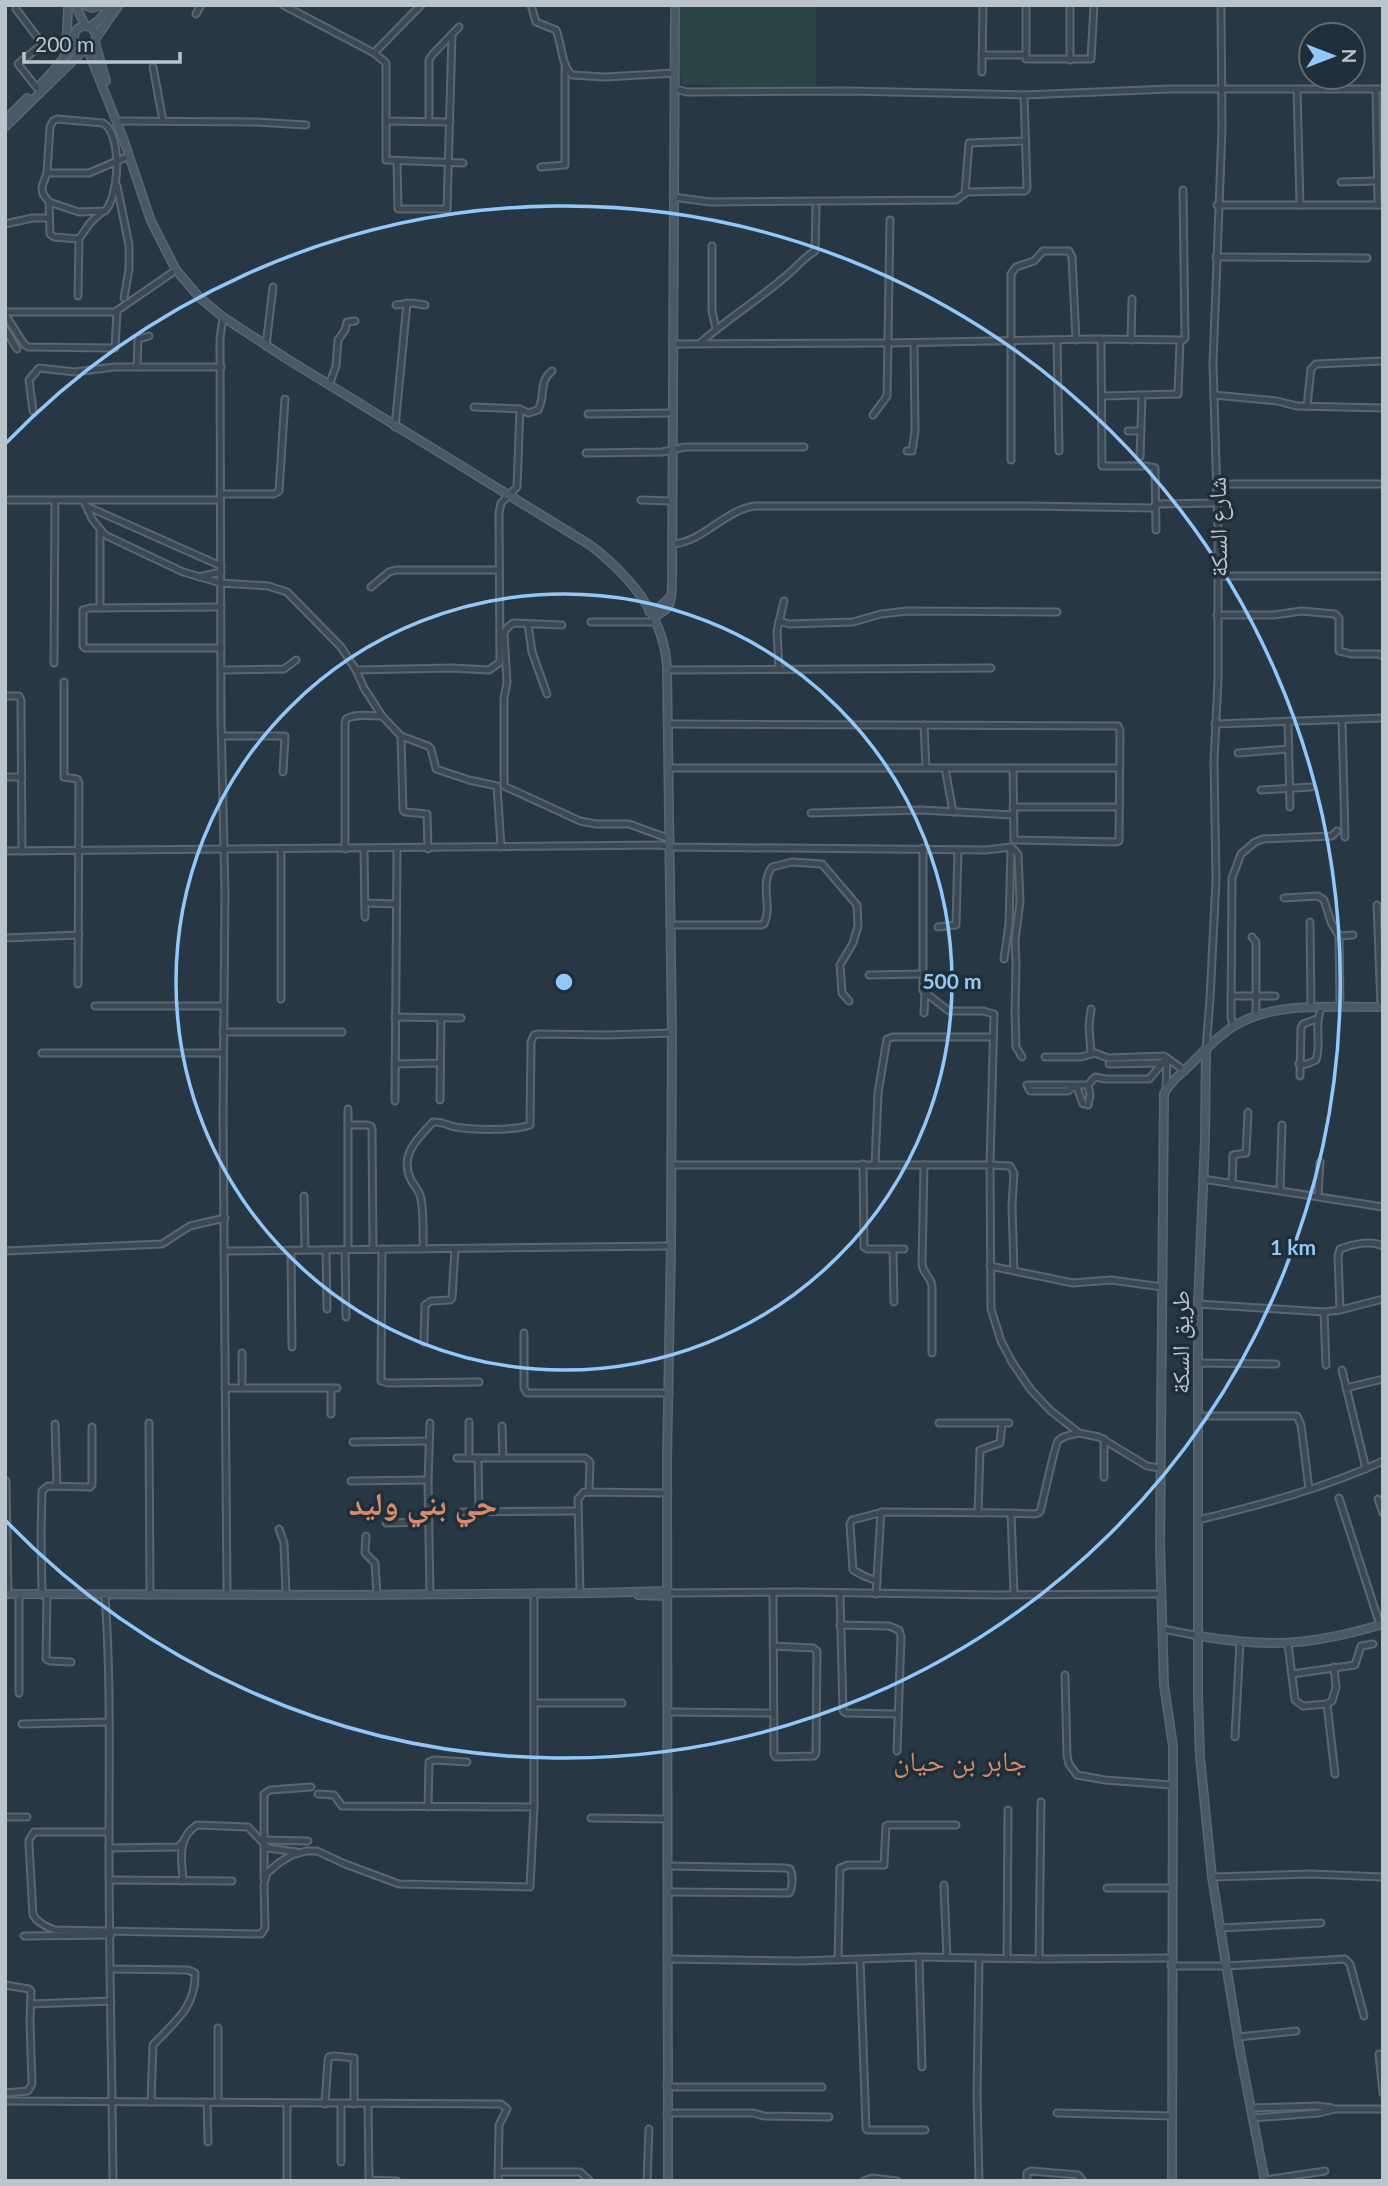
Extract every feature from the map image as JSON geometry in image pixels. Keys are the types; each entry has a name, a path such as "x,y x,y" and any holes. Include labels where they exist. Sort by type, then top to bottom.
{"main road":[{"path":"84,5 94,8 104,5"},
{"path":"6,117 65,57 77,29 99,20 112,5"},
{"path":"5,127 96,40 119,5"},
{"path":"661,636 662,622 671,596 675,5"},
{"path":"70,6 96,33 123,138"},
{"path":"70,6 75,38 79,46 86,48"},
{"path":"65,57 70,6"},
{"path":"86,48 123,138 151,221 176,270 200,298 266,346 590,545 617,567 633,585 653,617 661,636 667,670 672,1033 667,1579 668,2181"},
{"path":"653,617 671,596"},
{"path":"653,617 667,610"},
{"path":"1172,2181 1173,1737 1164,1685 1160,1468 1164,1098 1169,1084 1206,1049 1233,1026 1256,1016 1278,1010 1311,1007 1382,1007"},
{"name":"طريق السكة","path":"1206,1049 1198,1304 1200,1757 1212,1877 1252,2118 1265,2180"},
{"path":"652,1593 667,1579"},
{"path":"6,1594 652,1593 669,1596"},
{"path":"652,1593 669,1596"},
{"path":"1199,1636 1240,1642 1288,1644 1320,1640 1381,1624"}],"street":[{"path":"197,14 201,5"},
{"path":"283,5 374,53 386,63 385,157 389,161 463,163"},
{"path":"374,53 421,5"},
{"path":"531,5 536,22 556,30 568,72 579,77 675,73"},
{"path":"982,72 983,5"},
{"path":"1026,5 1026,66"},
{"path":"1070,5 1070,60"},
{"path":"982,55 1089,60 1092,57 1094,5"},
{"name":"شارع السكة","path":"1206,1049 1216,880 1218,576 1214,395 1217,205 1222,129 1221,5"},
{"path":"16,9 41,42 40,46 18,64 37,88"},
{"path":"429,122 429,61 459,27"},
{"path":"397,161 397,208 447,209 452,35"},
{"path":"541,167 563,166 565,163 565,63"},
{"path":"153,67 163,121"},
{"path":"675,89 685,92 848,91 1024,95 1297,89"},
{"path":"1217,205 1380,205 1377,181 1379,89"},
{"path":"1297,91 1300,205"},
{"path":"673,197 710,202 852,202 956,200 965,193 1025,191 1024,95"},
{"path":"78,296 79,239 90,223 103,212 111,205 114,196 116,146 108,126 103,123 57,119 53,121 50,127 43,194 49,202 79,212 103,212"},
{"path":"119,121 306,125"},
{"path":"386,121 450,122"},
{"path":"965,193 969,143 1026,141"},
{"path":"47,173 89,173 129,156"},
{"path":"115,176 129,245 129,269 124,298"},
{"path":"1340,182 1377,181"},
{"path":"673,344 1180,341 1185,338 1183,190"},
{"path":"49,202 51,236 79,239"},
{"path":"699,344 788,274 804,257 815,251 817,207"},
{"path":"5,224 32,218 49,218"},
{"path":"873,415 887,396 890,220"},
{"path":"712,246 712,311 716,329"},
{"path":"1011,460 1011,280 1016,267 1034,261 1043,251 1065,250 1069,251 1072,257 1076,340"},
{"path":"1216,257 1367,258"},
{"path":"117,311 117,342 113,348 27,347 6,316 7,312 117,311 176,270"},
{"path":"266,346 273,287"},
{"path":"1131,340 1132,299"},
{"path":"396,306 407,303 425,306"},
{"path":"395,427 407,303"},
{"path":"223,317 220,330 220,497 227,1594"},
{"path":"329,385 336,366 338,340 347,322 355,321"},
{"path":"5,329 17,349"},
{"path":"137,367 138,340 149,336"},
{"path":"1056,340 1059,451"},
{"path":"1101,340 1101,466 1155,468 1156,530"},
{"path":"1102,396 1178,394 1180,341"},
{"path":"907,452 912,451 915,431 914,342"},
{"path":"1307,406 1311,369 1316,364 1383,361"},
{"path":"33,411 29,380 39,368 75,372 137,367 220,367"},
{"path":"474,407 520,409 528,413 538,410 543,381 552,371"},
{"path":"1140,457 1142,395"},
{"path":"1214,395 1307,406 1383,408"},
{"path":"5,500 85,503 275,494 279,491 285,399"},
{"path":"356,670 492,669 500,662 499,513 501,503 517,487 520,409"},
{"path":"588,414 672,413"},
{"path":"1128,431 1140,431"},
{"path":"586,453 656,453 685,447 804,447"},
{"path":"1217,484 1383,484"},
{"path":"641,500 671,501"},
{"path":"54,663 55,501"},
{"path":"85,503 100,530 113,541 199,577 221,583 268,586 286,592 341,647 382,716 401,736 431,749 436,769 497,786 501,848"},
{"path":"85,503 221,569"},
{"path":"672,544 696,537 737,511 755,506 1153,508 1156,504 1215,503"},
{"path":"100,530 100,608"},
{"path":"199,577 221,569"},
{"path":"371,587 389,572 396,570 499,570"},
{"path":"1218,576 1383,576"},
{"path":"779,669 777,631 784,601"},
{"path":"221,607 82,610 85,648 221,648"},
{"path":"779,621 789,624 853,622 881,614 907,611 1057,612"},
{"path":"1217,615 1274,615 1301,611 1335,614 1339,618 1339,651 1383,656"},
{"path":"591,622 653,617"},
{"path":"562,625 513,623 504,633 507,688 504,698 504,786 580,821 629,824 670,843"},
{"path":"528,624 532,652 547,694"},
{"path":"222,670 284,669 296,660"},
{"path":"667,670 991,668"},
{"path":"64,681 64,777 77,779 79,783 78,984"},
{"path":"5,696 19,696 21,700 22,851"},
{"path":"345,849 346,719 349,716 382,716"},
{"path":"1215,724 1383,718"},
{"path":"1342,720 1345,837"},
{"path":"1288,721 1290,807"},
{"path":"668,724 1118,726 1119,840 1015,841 1013,768"},
{"path":"924,725 926,768"},
{"path":"222,736 285,736 283,772"},
{"path":"401,736 403,810 427,814 428,849"},
{"path":"1238,753 1289,749"},
{"path":"668,768 1119,768"},
{"path":"945,768 953,812"},
{"path":"5,776 22,777"},
{"path":"1261,790 1311,787"},
{"path":"1013,807 1119,807"},
{"path":"811,813 888,810 1013,815"},
{"path":"1233,1026 1231,878 1241,854 1263,839 1332,836 1337,831"},
{"path":"5,851 428,849 670,843 958,850 1011,847 1018,854 1020,902 1016,934 1016,1038 1018,1054 1022,1057"},
{"path":"1004,959 1008,933 1011,847"},
{"path":"923,848 924,1013"},
{"path":"281,849 281,999"},
{"path":"364,849 365,916"},
{"path":"395,1101 397,849"},
{"path":"938,927 956,925 958,850"},
{"path":"670,925 764,924 767,918 766,883 772,867 792,862 822,864 857,905 858,926 853,943 840,965 842,993 849,1001"},
{"path":"1010,894 1018,895"},
{"path":"1284,898 1321,897 1324,900 1339,936 1340,1007"},
{"path":"365,903 397,904"},
{"path":"1377,905 1382,1007"},
{"path":"1310,922 1311,1007"},
{"path":"1008,933 1016,934"},
{"path":"5,938 79,935"},
{"path":"1339,936 1353,935"},
{"path":"1252,937 1256,942 1256,1016"},
{"path":"869,975 923,974"},
{"path":"925,993 949,1011 994,1014 990,1309 1001,1341 1031,1390 1051,1411 1079,1433 1104,1439 1147,1466 1160,1468"},
{"path":"1231,996 1275,996"},
{"path":"94,1006 223,1006"},
{"path":"1299,1064 1316,1060 1319,1048 1317,1019 1322,1007"},
{"path":"1091,1009 1091,1053"},
{"path":"395,1017 461,1018"},
{"path":"440,1018 440,1100"},
{"path":"1300,1076 1303,1024 1317,1019"},
{"path":"223,1032 342,1032"},
{"path":"423,1249 422,1202 419,1190 409,1176 407,1157 409,1150 433,1122 483,1128 530,1125 531,1042 534,1035 672,1033"},
{"path":"875,1164 878,1093 887,1039 993,1037"},
{"path":"41,1053 223,1053"},
{"path":"1045,1058 1081,1057 1091,1053 1108,1058 1164,1056 1185,1071"},
{"path":"1076,1085 1068,1091 1030,1091 1027,1084 1088,1085 1095,1077 1149,1079 1167,1058"},
{"path":"1166,1090 1167,1058"},
{"path":"395,1064 440,1063"},
{"path":"1109,1064 1161,1063"},
{"path":"1041,1091 1044,1084"},
{"path":"1076,1085 1085,1105 1090,1095 1088,1085"},
{"path":"346,1317 348,1109"},
{"path":"1232,1184 1233,1155 1246,1153 1248,1112"},
{"path":"348,1125 369,1125 372,1130 373,1250"},
{"path":"1280,1190 1282,1125"},
{"path":"1318,1196 1320,1162"},
{"path":"671,1164 1006,1165 1014,1172 1014,1271"},
{"path":"863,1164 864,1247 904,1249"},
{"path":"925,1164 922,1264 923,1273 930,1279 932,1286 932,1353"},
{"path":"1203,1179 1383,1207"},
{"path":"304,1196 305,1250"},
{"path":"5,1251 162,1244 190,1226 225,1218"},
{"path":"1340,1311 1340,1249 1376,1243 1383,1246"},
{"path":"224,1251 671,1246"},
{"path":"382,1249 381,1381 479,1382"},
{"path":"424,1342 425,1305 431,1301 450,1300 452,1296 455,1249"},
{"path":"893,1249 894,1302"},
{"path":"291,1250 292,1347"},
{"path":"326,1250 327,1309"},
{"path":"990,1266 1073,1283 1111,1280 1162,1287"},
{"path":"1198,1304 1324,1312 1340,1311 1383,1299"},
{"path":"1324,1312 1326,1365"},
{"path":"524,1332 524,1388 527,1393 669,1392"},
{"path":"242,1353 242,1388"},
{"path":"1198,1363 1276,1364"},
{"path":"1342,1370 1366,1469"},
{"path":"1346,1388 1383,1378"},
{"path":"225,1388 334,1388 331,1414"},
{"path":"1199,1416 1297,1416 1301,1425 1309,1489"},
{"path":"469,1422 469,1458"},
{"path":"149,1423 150,1595"},
{"path":"430,1423 430,1594"},
{"path":"939,1423 1009,1423"},
{"path":"978,1513 980,1450 982,1447 1000,1443 1002,1423"},
{"path":"55,1424 57,1486"},
{"path":"502,1426 503,1458"},
{"path":"71,1662 46,1659 41,1498 45,1488 92,1485 92,1427"},
{"path":"877,1581 853,1570 849,1524 852,1520 881,1513 1041,1512 1054,1448 1061,1438 1079,1433"},
{"path":"1104,1439 1104,1477"},
{"path":"353,1442 429,1441"},
{"path":"457,1458 588,1459 589,1492"},
{"path":"478,1458 479,1511"},
{"path":"1198,1520 1309,1489 1383,1461"},
{"path":"351,1481 428,1480"},
{"path":"6,1481 6,1594"},
{"path":"580,1593 578,1500 584,1492 668,1493"},
{"path":"1339,1498 1381,1624"},
{"path":"1378,1499 1383,1513"},
{"path":"462,1511 578,1511"},
{"path":"876,1594 881,1513"},
{"path":"1011,1513 1014,1594"},
{"path":"386,1523 428,1522"},
{"path":"279,1529 284,1543 286,1594"},
{"path":"366,1536 365,1553 375,1563 377,1595"},
{"path":"669,1596 773,1592 1161,1594"},
{"path":"773,1592 773,1646 773,1751 776,1757 783,1758 816,1755 817,1651 813,1648 773,1646"},
{"path":"840,1593 843,1711 898,1714"},
{"path":"19,1594 19,1693"},
{"path":"183,1881 182,1844 186,1835 197,1825 242,1826 254,1831 272,1849 317,1851 399,1884 526,1888 531,1885 534,1807 534,1594"},
{"path":"106,1595 113,2181"},
{"path":"840,1625 890,1626 900,1630 897,1751"},
{"path":"1163,1629 1199,1636"},
{"path":"1235,1737 1240,1642"},
{"path":"1288,1644 1294,1695 1303,1706 1327,1704 1332,1701 1335,1697 1334,1667"},
{"path":"1292,1674 1355,1665 1361,1646 1373,1644"},
{"path":"1065,1675 1067,1756 1077,1775 1172,1785"},
{"path":"534,1703 622,1703"},
{"path":"1327,1704 1335,1774"},
{"path":"668,1712 773,1713"},
{"path":"22,1724 109,1722"},
{"path":"428,1807 429,1762 467,1762"},
{"path":"24,1936 111,1933 261,1934 265,1928 263,1797 267,1791 311,1787"},
{"path":"318,1794 334,1795 342,1806 534,1807"},
{"path":"1039,1959 1041,1802"},
{"path":"1007,1958 1008,1810"},
{"path":"5,1817 27,1817"},
{"path":"591,1818 668,1819"},
{"path":"838,1960 840,1868 848,1865 884,1865 888,1825 956,1825"},
{"path":"109,1832 34,1832 29,1845 34,1917 44,1926 55,1930 111,1933"},
{"path":"264,1843 308,1841"},
{"path":"109,1848 178,1847 182,1844"},
{"path":"264,1884 271,1869 301,1852"},
{"path":"669,1866 785,1868 792,1873 792,1890 789,1893 669,1892"},
{"path":"1212,1877 1311,1874 1383,1877"},
{"path":"110,1880 232,1881"},
{"path":"944,1885 947,1958"},
{"path":"1107,1888 1172,1888"},
{"path":"1221,1928 1321,1923"},
{"path":"919,1957 922,2067"},
{"path":"979,1958 979,2181"},
{"path":"667,1959 1007,1958 1226,1966 1345,1959 1350,1964 1364,2016"},
{"path":"860,1959 866,2128 925,2130"},
{"path":"111,1969 188,1970 195,1973 194,1989 181,2018 153,2045 151,2102"},
{"path":"5,1985 31,1990 31,2086 25,2092 5,2093"},
{"path":"31,2004 111,2001"},
{"path":"218,2028 218,2102"},
{"path":"1238,2037 1296,2031"},
{"path":"1379,2054 1383,2093"},
{"path":"325,2104 328,2060 334,2056 354,2058 354,2104"},
{"path":"667,2087 822,2087"},
{"path":"5,2101 481,2103 505,2106 498,2132 498,2181"},
{"path":"207,2102 208,2142"},
{"path":"286,2103 287,2181"},
{"path":"341,2104 341,2162"},
{"path":"368,2104 368,2180 397,2181"},
{"path":"1251,2108 1318,2106 1335,2109 1383,2109"},
{"path":"1252,2118 1319,2113 1335,2109"},
{"path":"667,2113 829,2117"},
{"path":"1057,2113 1172,2116"},
{"path":"647,2181 649,2129"},
{"path":"1027,2181 1027,2173 1031,2171 1078,2175 1083,2181"},
{"path":"1265,2180 1325,2171"},
{"path":"498,2172 578,2172 590,2181"},
{"path":"864,2181 872,2178 897,2181"}],"green space":[{"path":"677,5 816,5 816,91 681,84"}],"district":[{"name":"حي بني وليد","path":"423,1502"},
{"name":"جابر بن حيان","path":"960,1760"}]}
